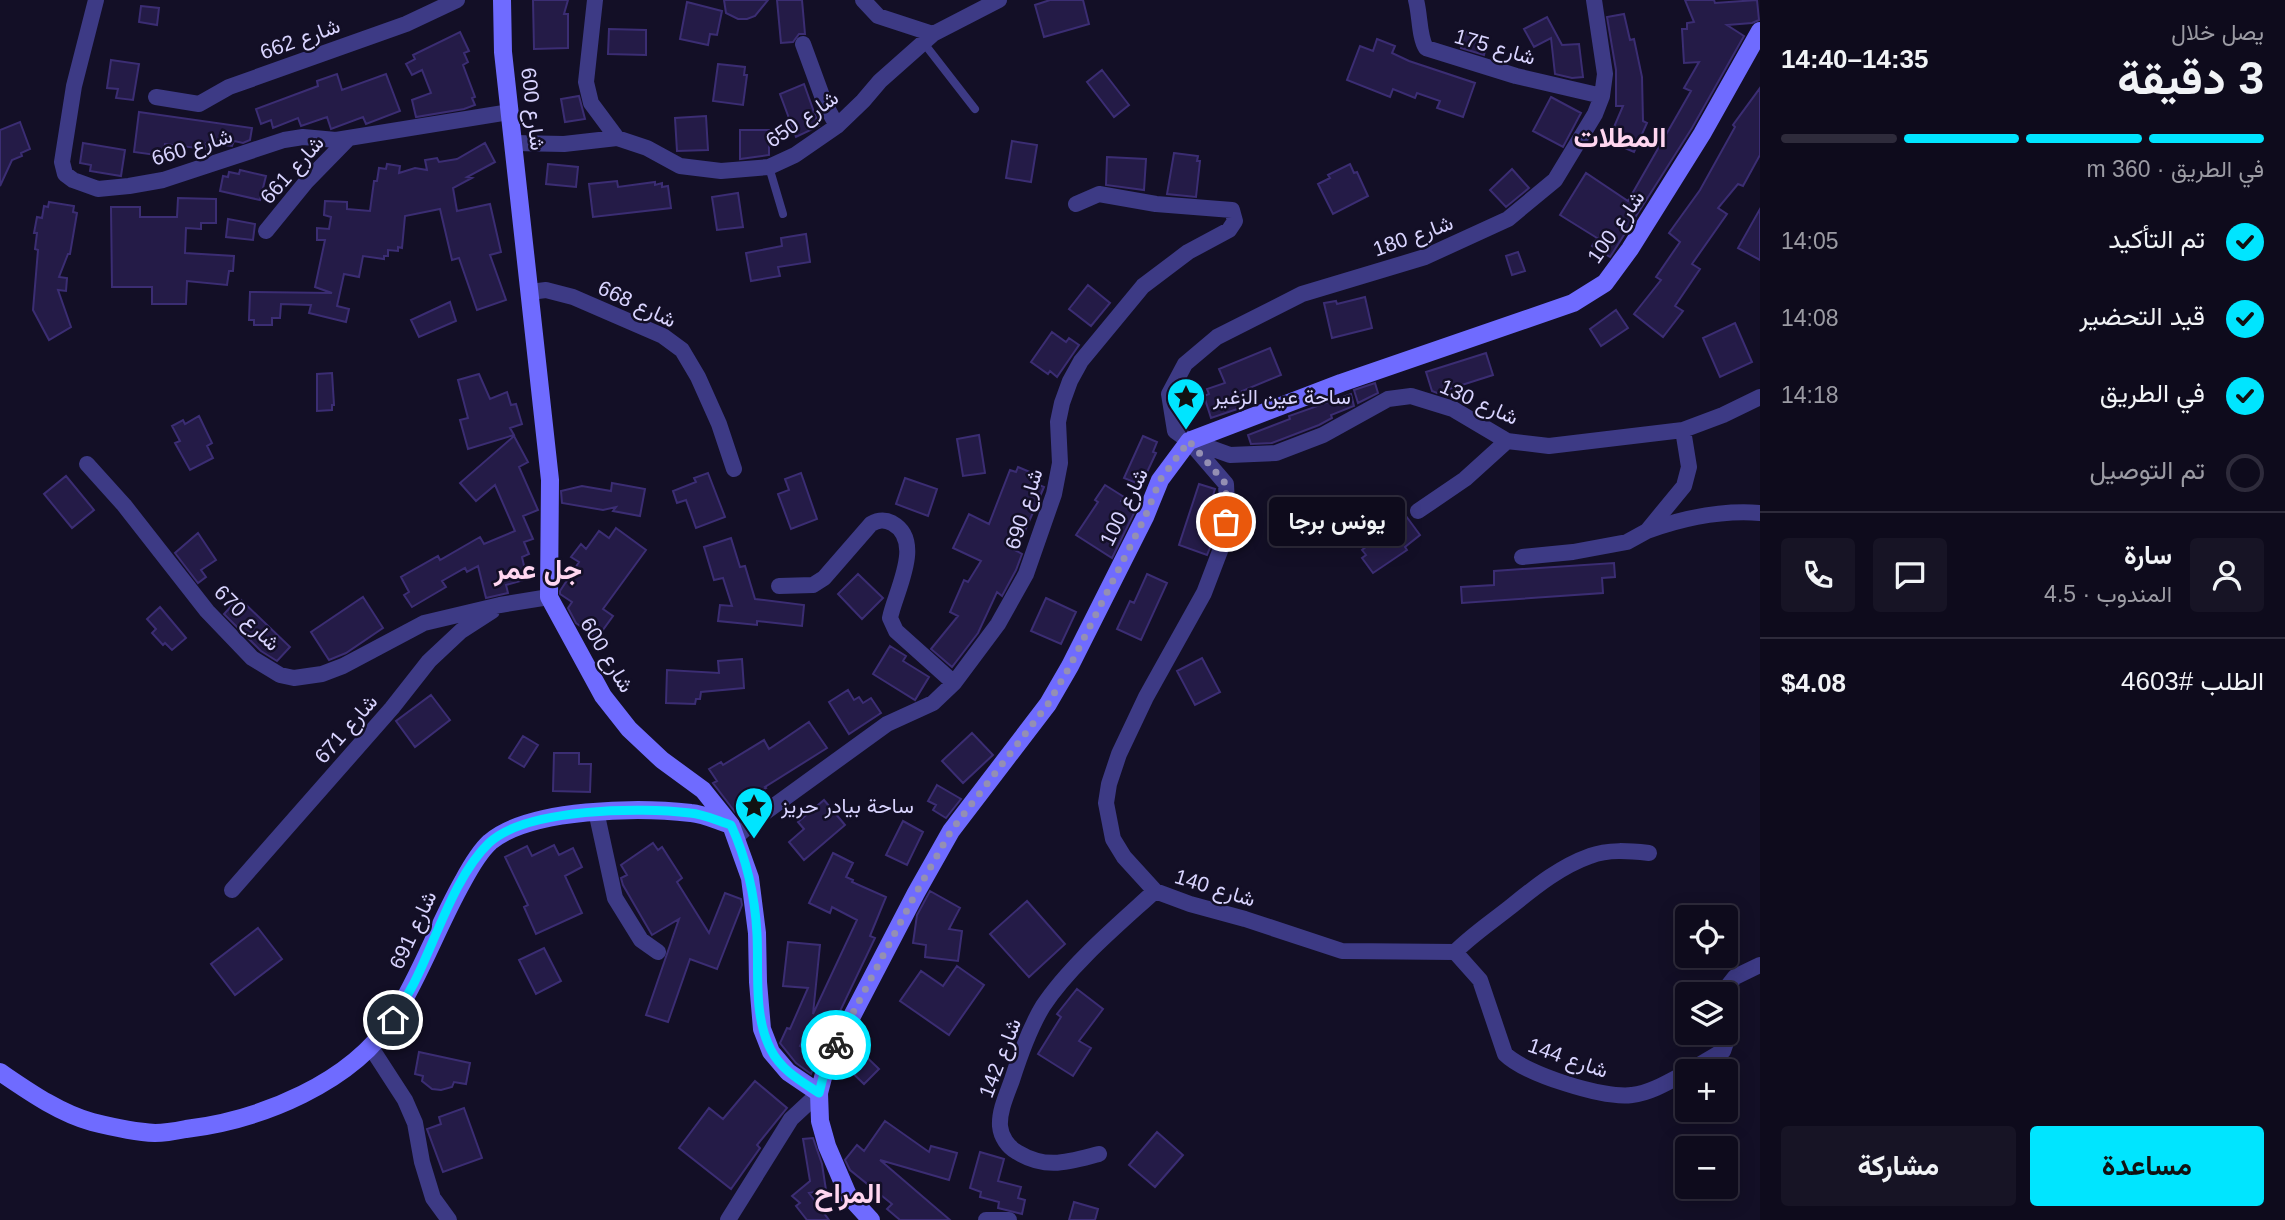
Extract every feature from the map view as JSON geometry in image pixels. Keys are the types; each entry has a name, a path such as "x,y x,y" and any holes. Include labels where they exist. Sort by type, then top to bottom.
{"main road":[{"name":"شارع 600","path":"502,0 503,52 550,480 549,597 603,696 629,729 662,760 703,790 734,831 750,878 757,933 762,1029 771,1052 788,1072 819,1093"},
{"name":"شارع 100","path":"819,1093 826,1066 837,1044 951,831 1054,695 1145,517 1160,480 1189,441 1341,383 1573,303 1597,290 1612,276 1654,213 1727,93 1760,31"},
{"name":"شارع 691","path":"0,1072 46,1102 90,1122 157,1133 218,1124 299,1097 338,1074 370,1045 393,1020 414,983 449,905 471,867 489,843 506,831 530,822 596,811 692,813 734,831"},
{"path":"819,1093 820,1121 835,1168 848,1195 871,1220"}],"street":[{"name":"شارع 660","path":"96,0 74,86 63,151 65,174 73,180 98,189 163,180 284,140 303,137 327,140 349,138 510,112"},
{"name":"شارع 662","path":"156,97 199,104 229,87 406,24 457,0"},
{"path":"595,0 586,82 591,103 617,138"},
{"path":"863,0 878,16 928,38"},
{"name":"شارع 650","path":"514,143 564,144 617,138 648,148 680,166 721,171 769,167 794,155 837,126 880,80 928,38 999,0"},
{"name":"شارع 175","path":"1416,0 1421,41 1426,48 1516,76 1602,96"},
{"name":"شارع 180","path":"1189,441 1175,431 1169,394 1185,364 1217,337 1302,294 1425,257 1508,219 1555,180 1595,114 1602,96 1605,74 1594,0"},
{"path":"803,44 825,104 837,126"},
{"name":"شارع 661","path":"267,231 306,182 349,138"},
{"name":"شارع 690","path":"734,831 760,816 887,724 933,703 954,683 998,624 1026,574 1054,494 1060,463 1058,422 1062,403 1081,361 1143,286 1188,252 1229,230 1235,221 1232,210 1156,204 1098,194 1076,204"},
{"name":"شارع 668","path":"530,292 546,290 573,298 653,332 682,350 698,377 719,424 734,468"},
{"name":"شارع 130","path":"1189,441 1230,455 1276,453 1323,435 1388,399 1411,396 1453,408 1507,441 1549,446 1683,430 1760,397"},
{"path":"1647,531 1684,486 1689,467 1683,430"},
{"name":"شارع 140","path":"1189,441 1226,484 1225,538 1204,593 1146,698 1119,754 1106,803 1113,839 1124,857 1155,891 1342,951 1455,952"},
{"path":"1418,511 1465,479 1507,441"},
{"name":"شارع 670","path":"87,464 124,505 208,611 252,658 280,675 293,678 322,674 343,666 424,623 500,605 549,597"},
{"path":"1522,557 1573,552 1627,542 1677,520 1745,512 1760,513"},
{"path":"779,586 813,585 824,578 871,524 878,520 888,521 897,526 907,548 907,562 890,618 896,631 954,683"},
{"name":"شارع 671","path":"232,890 392,708 429,661 461,631 500,605"},
{"path":"596,811 615,898 641,940 658,952"},
{"path":"1455,952 1472,935 1538,884 1565,868 1591,855 1609,852 1649,853"},
{"name":"شارع 142","path":"1099,1154 1060,1163 1037,1162 1012,1149 1005,1140 1000,1124 1002,1112 1022,1047 1043,1006 1075,968 1155,891"},
{"name":"شارع 144","path":"1455,952 1480,980 1505,1054 1528,1070 1602,1094 1619,1096 1635,1095 1675,1078"},
{"name":"شارع 144","path":"1732,982 1760,965"},
{"path":"370,1045 405,1100 415,1123 422,1162 433,1198 449,1220"},
{"name":"شارع 144","path":"1709,1059 1723,1051 1725,1045"},
{"path":"728,1220 792,1119 819,1093"},
{"path":"986,1220 1009,1220"}],"lane":[{"path":"928,38 975,109"},
{"path":"769,167 783,214"}],"building":[{"path":"533,0 568,0 564,14 568,14 568,48 534,49"},
{"path":"724,0 768,0 755,16 738,19 726,13"},
{"path":"777,0 802,0 805,34 799,34 793,42 781,43"},
{"path":"1050,0 1083,0 1089,24 1044,37 1035,5"},
{"path":"1685,0 1714,0 1715,3 1757,0 1759,20 1727,25 1744,36 1692,128 1610,257 1592,246 1597,238 1560,215 1586,173 1628,201 1691,91 1684,88 1699,62 1684,63 1682,29 1687,29 1687,23 1694,22"},
{"path":"687,2 722,11 717,35 710,34 708,45 680,39"},
{"path":"141,6 159,8 157,25 139,22"},
{"path":"1624,14 1630,40 1634,39 1642,77 1643,121 1647,123 1634,152 1608,141 1623,106 1616,106 1616,70 1607,17"},
{"path":"1547,17 1562,45 1579,44 1583,77 1572,78 1555,74 1551,38 1534,47 1524,29"},
{"path":"609,29 646,30 646,55 608,54"},
{"path":"460,32 469,51 464,53 468,62 463,65 475,97 472,98 475,105 416,117 412,100 431,93 422,70 412,75 406,64 415,59 413,55"},
{"path":"1465,32 1488,38 1484,55 1461,48"},
{"path":"1377,39 1395,46 1392,53 1409,61 1475,83 1463,117 1437,108 1440,101 1417,93 1415,98 1393,89 1390,97 1347,80 1360,46 1373,51"},
{"path":"111,60 139,64 133,100 116,98 118,89 107,88"},
{"path":"718,64 745,67 744,75 747,75 743,105 713,101"},
{"path":"1102,70 1129,105 1114,117 1087,82"},
{"path":"337,74 342,90 386,74 400,111 366,124 363,117 331,129 327,117 301,126 298,118 273,128 271,120 261,124 256,109 318,86 317,81"},
{"path":"804,84 819,126 796,137 780,94"},
{"path":"1760,88 1760,155 1743,186 1738,184 1718,208 1727,214 1692,264 1700,269 1675,306 1683,311 1663,337 1634,314 1661,280 1656,277 1680,242 1669,233 1700,190 1735,127 1733,125"},
{"path":"579,96 585,119 565,122 561,99"},
{"path":"1551,97 1581,113 1563,147 1533,131"},
{"path":"139,112 252,128 250,140 243,143 234,141 232,146 206,143 205,149 165,144 163,156 134,152"},
{"path":"706,116 708,150 677,151 675,118"},
{"path":"20,122 30,149 12,160 0,186 0,130"},
{"path":"740,130 769,130 769,155 740,159"},
{"path":"1012,141 1037,145 1031,182 1006,178"},
{"path":"83,143 125,150 121,176 90,171 91,165 80,163"},
{"path":"485,143 495,162 453,188 457,211 490,204 501,252 490,255 506,300 477,310 459,258 452,260 440,209 405,216 402,248 398,247 398,251 388,250 388,256 384,256 384,259 363,256 359,277 344,274 337,306 349,309 346,322 309,313 311,305 281,304 280,318 272,318 272,325 254,325 254,320 249,320 250,292 332,293 315,287 325,240 317,240 317,228 329,229 331,217 324,215 325,201 347,202 347,209 370,211 374,181 377,181 379,168 386,169 387,164 400,166 399,173 415,168 427,170 425,160 437,158 439,162 457,159"},
{"path":"1174,153 1198,156 1197,161 1200,161 1196,197 1167,194"},
{"path":"1107,157 1146,159 1144,190 1106,185"},
{"path":"548,164 578,167 576,187 546,184"},
{"path":"1350,164 1354,173 1357,172 1368,196 1333,214 1318,184 1330,178 1328,175"},
{"path":"1512,169 1529,188 1506,207 1490,190"},
{"path":"240,170 266,176 260,200 220,191 223,176 228,177 229,172 239,174"},
{"path":"617,181 618,187 655,182 655,185 662,183 662,187 668,186 671,208 593,217 589,184"},
{"path":"738,193 743,227 717,230 712,197"},
{"path":"178,198 216,199 216,223 201,223 201,229 186,228 185,253 234,256 233,271 229,271 227,285 187,281 186,304 152,304 152,287 112,287 111,207 140,207 140,217 177,217"},
{"path":"49,202 74,206 73,212 77,213 70,254 59,277 67,278 66,291 58,290 71,327 49,340 33,310 38,250 35,249 37,233 34,233 37,217 42,218 44,206 48,207"},
{"path":"1760,209 1760,260 1738,248"},
{"path":"228,219 255,224 253,240 226,237"},
{"path":"806,234 810,262 778,267 780,276 751,281 746,253 782,246 781,238"},
{"path":"1518,252 1525,271 1512,275 1506,256"},
{"path":"1088,285 1110,303 1091,326 1069,309"},
{"path":"1365,297 1372,328 1332,338 1324,303 1336,301 1337,304"},
{"path":"450,302 456,321 419,337 411,320"},
{"path":"1616,310 1628,328 1601,346 1590,329"},
{"path":"1735,323 1752,362 1720,377 1703,338"},
{"path":"1052,332 1066,342 1069,338 1079,345 1057,377 1031,362"},
{"path":"1270,348 1281,375 1242,391 1246,406 1211,418 1204,396 1209,394 1207,389 1225,383 1219,369"},
{"path":"1486,353 1493,375 1437,393 1432,391 1426,372"},
{"path":"332,373 334,405 332,410 317,411 317,374"},
{"path":"479,374 490,399 507,392 511,405 516,404 522,424 510,428 514,435 468,449 460,420 468,418 458,380"},
{"path":"1375,383 1378,393 1358,403 1354,390"},
{"path":"1351,394 1354,406 1331,415 1332,418 1319,425 1272,443 1251,444 1248,435 1290,419 1289,416"},
{"path":"199,416 212,443 207,446 213,458 190,470 175,443 180,441 172,426 183,420 185,424"},
{"path":"979,435 985,473 963,476 957,439"},
{"path":"514,436 528,462 519,467 538,510 523,516 533,539 524,542 529,554 522,557 527,579 506,585 508,593 486,598 478,566 467,572 465,568 442,581 446,587 412,607 404,595 409,592 401,577 438,556 440,560 480,537 484,544 515,531 495,485 476,501 460,483"},
{"path":"1143,436 1157,442 1153,452 1156,453 1141,485 1124,478"},
{"path":"1018,467 1042,477 1039,485 1044,487 1025,531 1021,529 1013,549 1022,554 1002,596 997,592 978,633 952,667 931,649 958,616 950,612 964,580 968,582 981,561 953,548 969,514 989,524 1010,470 1016,472"},
{"path":"708,473 725,517 696,528 686,500 677,503 673,491 696,482 694,478"},
{"path":"801,473 817,519 791,529 778,494 789,490 785,479"},
{"path":"66,476 94,510 72,528 44,494"},
{"path":"905,478 937,489 928,516 896,504"},
{"path":"612,483 645,489 640,516 613,511 616,507 603,510 562,503 561,491 582,486 611,491"},
{"path":"1199,484 1215,489 1212,499 1216,500 1215,536 1207,555 1179,545"},
{"path":"1105,485 1124,497 1121,501 1135,511 1112,558 1076,535 1098,502 1095,500"},
{"path":"1406,516 1420,535 1405,547 1407,550 1373,573 1362,558 1366,555 1362,550"},
{"path":"616,528 646,550 603,609 613,616 597,638 576,623 568,608 572,602 560,594 560,591 579,562 571,557 581,544 586,549 599,531 609,538"},
{"path":"198,533 216,560 201,570 206,577 198,583 175,553"},
{"path":"731,538 740,567 745,566 755,599 804,605 802,626 757,621 757,625 718,621 720,605 732,606 723,578 714,580 704,547"},
{"path":"1614,563 1615,577 1602,578 1603,593 1462,603 1461,587 1494,585 1494,571"},
{"path":"858,574 883,598 862,619 838,594"},
{"path":"1147,574 1167,583 1141,640 1117,629 1130,601 1134,603"},
{"path":"363,597 383,628 346,653 329,660 311,632"},
{"path":"239,598 290,647 277,661 261,651 224,614"},
{"path":"1046,598 1076,612 1061,644 1031,631"},
{"path":"160,607 186,638 172,650 152,633 156,629 147,619"},
{"path":"890,646 906,656 903,661 929,677 915,700 873,674"},
{"path":"1202,658 1220,692 1195,705 1177,671"},
{"path":"742,659 744,688 701,692 700,699 696,699 695,704 666,703 667,670 719,673 718,661"},
{"path":"848,690 854,700 859,697 863,703 871,698 881,713 849,734 829,702"},
{"path":"431,695 450,720 415,747 396,721"},
{"path":"809,722 827,748 752,796 755,800 735,812 713,783 717,781 709,769 721,762 723,765 764,740 769,749"},
{"path":"972,733 993,755 963,783 942,761"},
{"path":"523,736 538,745 524,767 509,758"},
{"path":"554,753 579,753 579,764 591,764 590,792 553,791"},
{"path":"937,785 961,799 946,818 933,810 936,805 928,801"},
{"path":"824,800 845,825 804,860 789,842 804,829 798,822"},
{"path":"903,821 923,832 907,865 886,855"},
{"path":"653,843 658,850 662,847 682,878 677,882 709,933 725,893 741,899 742,905 717,969 690,959 668,1022 646,1015 679,919 652,935 621,878 627,875 621,865"},
{"path":"554,845 559,855 573,848 582,867 565,876 582,913 536,934 524,907 528,905 505,857 527,846 532,856"},
{"path":"833,853 853,863 846,877 853,880 852,882 886,897 870,936 875,938 831,1030 812,1021 800,1046 819,1055 811,1074 796,1063 780,1043 787,1028 790,1029 808,988 783,986 788,942 820,945 813,1014 857,920 832,907 830,913 809,903"},
{"path":"930,891 960,908 949,929 962,931 958,961 925,957 926,945 913,943 917,915"},
{"path":"1027,901 1065,944 1029,977 990,934"},
{"path":"258,928 282,959 235,995 211,964"},
{"path":"544,948 561,981 536,994 519,960"},
{"path":"957,966 984,985 949,1035 900,1001 921,971 943,986"},
{"path":"1077,989 1103,1009 1079,1041 1091,1048 1073,1076 1038,1054 1061,1017 1057,1014"},
{"path":"851,1042 879,1069 864,1084 841,1062"},
{"path":"419,1052 470,1063 466,1084 454,1082 452,1087 432,1089 422,1081 423,1076 415,1074"},
{"path":"755,1081 787,1108 757,1145 760,1148 731,1189 679,1148 709,1108 723,1119"},
{"path":"464,1108 482,1158 443,1172 427,1129 441,1124 439,1117"},
{"path":"885,1121 929,1152 931,1146 957,1153 949,1180 880,1160 950,1220 900,1220 887,1209 892,1204 850,1170 845,1160 857,1145 864,1151"},
{"path":"1157,1132 1183,1155 1155,1187 1129,1165"},
{"path":"813,1138 822,1164 826,1190 809,1193 829,1220 807,1220 796,1206 800,1203 792,1196 810,1181 803,1139"},
{"path":"980,1152 1004,1159 998,1181 1021,1187 1018,1198 1025,1200 1022,1214 998,1208 999,1202 980,1197 981,1192 970,1188"},
{"path":"1074,1202 1098,1209 1095,1220 1069,1220"}],"way so far":[{"path":"836,1045 951,831 1048,704 1145,517 1160,480 1189,441 1226,484 1226,522"}],"place":[{"name":"ساحة عين الزغير","path":"1186,431"},
{"name":"يونس برجا","path":"1226,522"},
{"name":"ساحة بيادر حريز","path":"754,840"}],"district":[{"name":"المطلات","path":"1620,137"},
{"name":"جل عمر","path":"538,569"},
{"name":"المراح","path":"848,1193"}],"route":[{"path":"393,1020 414,983 449,905 471,867 489,843 506,831 530,822 596,811 692,813 731,825 750,878 757,933 762,1029 771,1052 788,1072 819,1093 826,1066 836,1045"}]}
